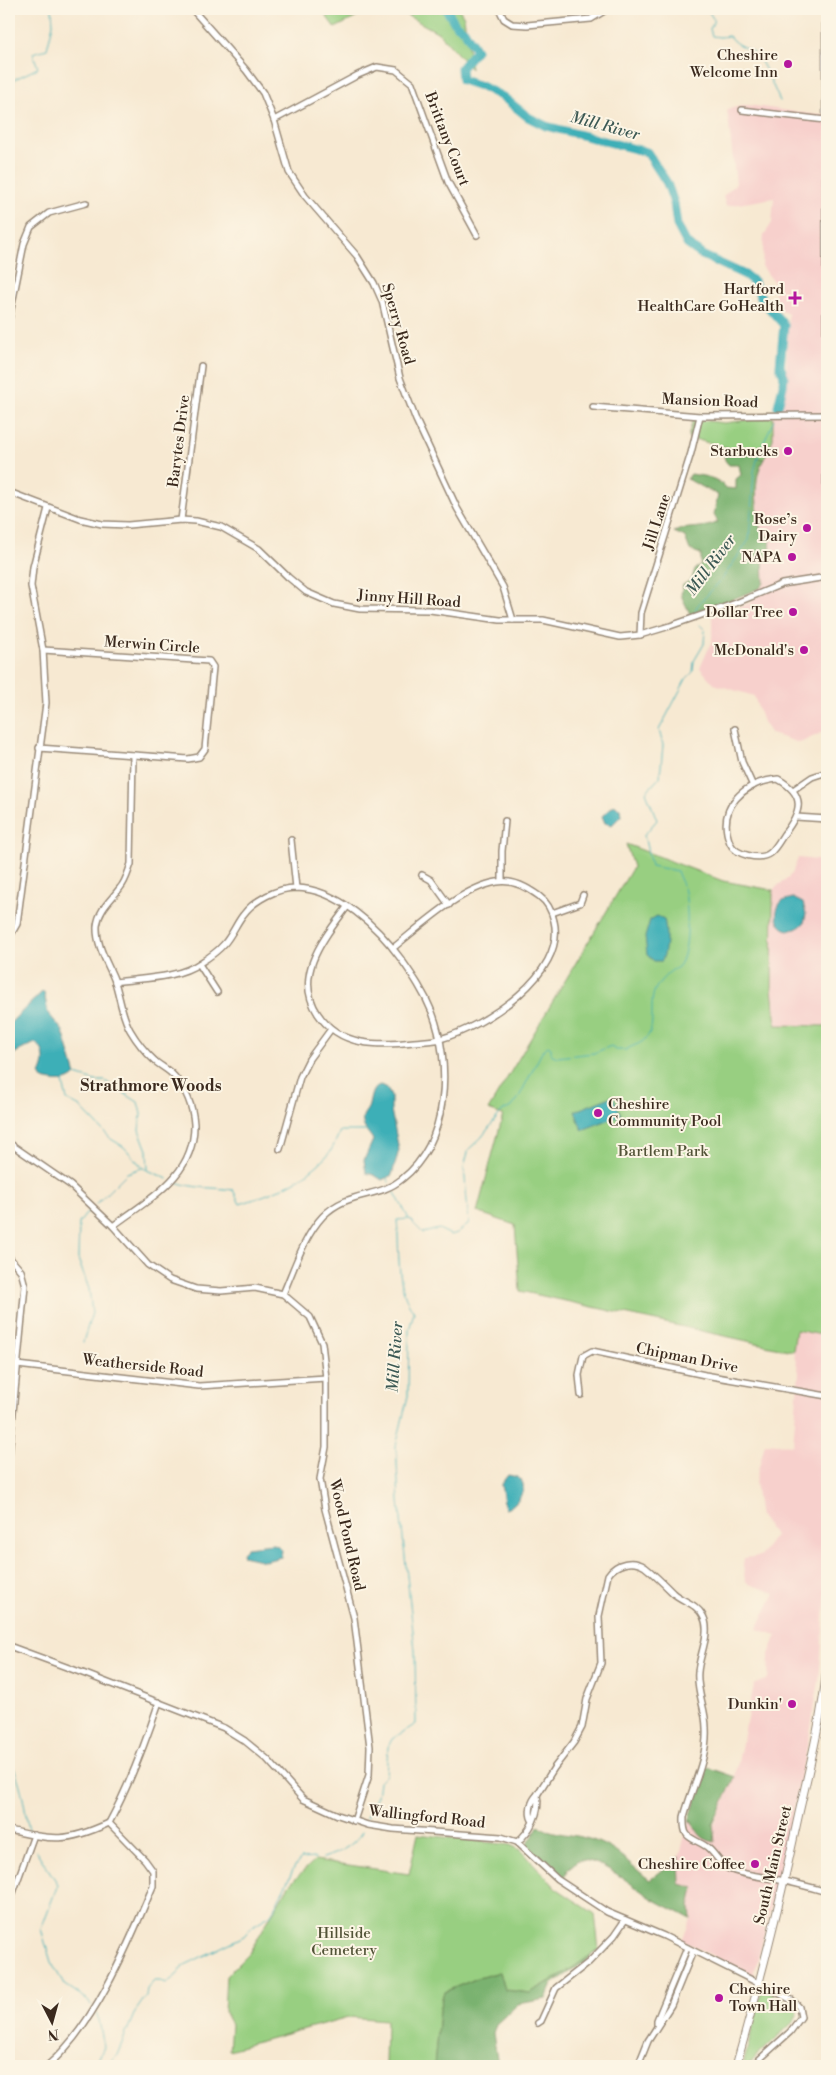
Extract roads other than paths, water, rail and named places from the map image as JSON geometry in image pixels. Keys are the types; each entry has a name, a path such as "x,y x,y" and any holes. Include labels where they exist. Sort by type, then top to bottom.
{"highway":[{"path":"826,9 827,567"},
{"name":"South Main Street","path":"736,2066 759,1984 784,1881 823,1701 827,1668"}],"street":[{"name":"Sperry Road","path":"192,9 251,77 266,99 274,120 286,165 295,182 357,256 378,290 400,378 416,420 458,508 503,587 513,620"},
{"path":"499,9 504,19 512,24 527,25 591,19 604,11 604,9"},
{"name":"Brittany Court","path":"274,120 358,75 377,67 396,70 412,83 448,182 477,234"},
{"path":"742,110 825,120"},
{"path":"9,319 24,244 31,227 50,213 86,203"},
{"name":"Barytes Drive","path":"181,520 202,366"},
{"name":"Mansion Road","path":"593,407 700,416 826,414"},
{"name":"Jill Lane","path":"640,635 641,613 686,472 700,416"},
{"name":"Jinny Hill Road","path":"9,492 80,519 115,525 181,520 209,524 235,534 258,548 298,586 317,598 334,604 360,609 430,610 483,618 554,622 620,637 640,635 724,608 782,584 827,577"},
{"path":"9,938 17,924 46,702 43,650 31,586 33,567 48,508"},
{"name":"Merwin Circle","path":"39,748 188,759 198,757 204,749 212,663 209,661 43,650"},
{"path":"735,729 742,762 753,786"},
{"path":"113,1226 168,1185 182,1169 189,1155 194,1133 193,1114 187,1096 174,1076 142,1047 130,1030 121,1010 115,982 98,940 97,924 102,909 123,883 131,864 133,755"},
{"path":"793,790 812,777 827,772"},
{"path":"778,779 791,786 798,797 799,809 796,817 770,854 757,857 743,854 732,846 726,831 729,809 740,792 753,786 764,780 778,779"},
{"path":"796,817 827,818"},
{"path":"502,881 505,821"},
{"path":"291,840 296,888"},
{"path":"422,875 431,880 449,905"},
{"path":"347,906 315,952 310,971 309,990 317,1013 331,1029 347,1038 366,1044 396,1044 440,1039 492,1016 514,999 537,976 551,956 557,932 552,913 544,900 530,889 516,883 502,881 486,884 449,905 393,948"},
{"path":"115,982 164,975 199,964 224,945 243,914 260,900 279,891 296,888 326,894 347,906 393,948 420,987 432,1013 440,1039 443,1066 442,1097 436,1124 424,1155 400,1181 375,1192 348,1199 334,1206 322,1216 307,1241 283,1294"},
{"path":"552,913 580,903 584,895"},
{"path":"199,964 217,992"},
{"path":"280,1149 300,1077 309,1059 331,1029"},
{"name":"Wood Pond Road","path":"9,1143 70,1185 113,1226 148,1265 170,1280 196,1288 221,1291 255,1288 283,1294 310,1317 322,1343 326,1378 326,1447 320,1479 325,1509 354,1618 370,1747 369,1775 354,1821"},
{"path":"9,1257 21,1271 25,1286 9,1454"},
{"name":"Chipman Drive","path":"581,1396 579,1375 583,1356 592,1351 704,1375 827,1396"},
{"name":"Weatherside Road","path":"17,1365 199,1386 326,1378"},
{"path":"517,1842 529,1830 535,1816 538,1795 582,1727 589,1694 601,1663 599,1616 608,1575 624,1563 638,1563 652,1572 674,1594 695,1606 705,1622 705,1636 697,1680 705,1720 706,1737 684,1817 683,1826 686,1835 708,1848 729,1869 827,1892"},
{"name":"Wallingford Road","path":"9,1646 159,1702 230,1731 267,1759 303,1798 320,1808 354,1821 392,1829 501,1837 517,1842 566,1886 595,1905 792,2000 799,2007 801,2017 790,2032 752,2066"},
{"path":"9,1830 53,1839 68,1838 108,1823 126,1792 159,1702"},
{"path":"47,2066 79,2032 101,1998 153,1886 153,1871 145,1860 108,1823"},
{"path":"9,1904 34,1835"},
{"path":"538,2023 543,2017 556,1988 590,1962 614,1936 625,1920"},
{"path":"638,2066 644,2049 657,2024 662,2022 687,1948"},
{"path":"668,2004 684,1974 693,1951"},
{"path":"678,1972 684,1974"}],"water":[{"path":"614,805 620,809 621,816 612,825 605,823 602,816"},
{"path":"793,898 803,903 806,914 804,923 791,930 781,926 777,914 782,901"},
{"path":"657,916 664,919 666,930 666,945 662,961 654,961 647,955 645,937 650,920"},
{"path":"44,992 48,1013 63,1031 76,1075 69,1080 43,1079 40,1074 44,1057 41,1049 35,1043 15,1053 9,1063 9,1024"},
{"path":"380,1085 386,1087 391,1096 391,1110 399,1150 392,1175 382,1180 366,1173 364,1160 373,1140 365,1128 363,1120 363,1115 368,1108 373,1091"},
{"name":"Cheshire Community Pool","path":"613,1096 621,1115 582,1130 575,1111"},
{"path":"508,1475 519,1478 523,1483 523,1487 517,1501 505,1509 501,1484"},
{"path":"277,1545 282,1550 281,1557 265,1561 243,1556 242,1552 247,1547"}],"waterway":[{"path":"9,82 38,68 33,53 47,49 53,24 52,9"},
{"name":"Mill River","path":"446,9 456,25 464,30 476,50 461,68 462,80 483,87 503,97 528,117 546,126 647,152 667,183 674,203 677,225 687,244 702,255 745,275 754,282 762,300 784,325 780,366 784,376 778,406"},
{"path":"707,9 714,20 710,29 712,36 729,36 735,42 755,54 759,58 780,101"},
{"name":"Mill River","path":"695,611 697,606 722,579 749,540 754,471 760,450 774,420"},
{"name":"Mill River","path":"367,1817 377,1796 379,1782 386,1775 388,1747 392,1739 416,1724 415,1650 399,1501 396,1446 408,1396 409,1330 414,1312 408,1302 401,1280 397,1220 409,1219 423,1233 439,1229 451,1235 469,1224 464,1167 469,1149 481,1138 502,1111 512,1107 543,1050 548,1046 551,1048 551,1054 557,1057 594,1053 611,1046 616,1050 626,1050 641,1043 649,1034 652,1022 653,994 661,981 678,967 682,961 685,952 687,920 684,889 677,871 651,866 644,835 657,820 646,792 660,777 663,745 659,730 686,679 693,672 694,661 704,644 705,630 700,625"},
{"path":"76,1075 95,1081 105,1081 138,1102 141,1114 139,1130 147,1150 148,1170"},
{"path":"63,1082 67,1100 80,1107 111,1139 124,1147 143,1168 168,1179"},
{"path":"176,1182 197,1187 233,1190 240,1204 277,1190 311,1170 330,1152 340,1131 366,1131"},
{"path":"96,1204 127,1173 142,1168"},
{"path":"387,1178 389,1182"},
{"path":"393,1189 409,1219"},
{"path":"83,1342 92,1313 89,1289 78,1259 79,1223 90,1209"},
{"path":"9,1758 20,1785 29,1831"},
{"name":"Mill River","path":"322,1858 345,1849 362,1832"},
{"path":"36,1851 58,1884 41,1929 51,1962 64,1984 88,2000 91,2005"},
{"name":"Mill River","path":"108,2066 117,2055 135,2012 146,1996 147,1989 154,1981 166,1984 179,1973 183,1966 244,1936 252,1926 271,1915 295,1866 301,1859 315,1858"},
{"path":"95,2066 104,2047 96,2013"}],"place":[{"name":"Cheshire Welcome Inn","path":"788,64"},
{"name":"Hartford HealthCare GoHealth","path":"795,298"},
{"name":"Starbucks","path":"788,451"},
{"name":"Rose’s Dairy","path":"807,528"},
{"name":"NAPA","path":"792,557"},
{"name":"Dollar Tree","path":"793,612"},
{"name":"McDonald's","path":"804,650"},
{"name":"Cheshire Community Pool","path":"598,1113"},
{"name":"Dunkin'","path":"792,1704"},
{"name":"Cheshire Coffee","path":"755,1864"},
{"name":"Cheshire Town Hall","path":"719,1998"}],"district":[{"name":"Strathmore Woods","path":"151,1086"}],"park label":[{"name":"Bartlem Park","path":"663,1151"},
{"name":"Hillside Cemetery","path":"344,1942"}]}
